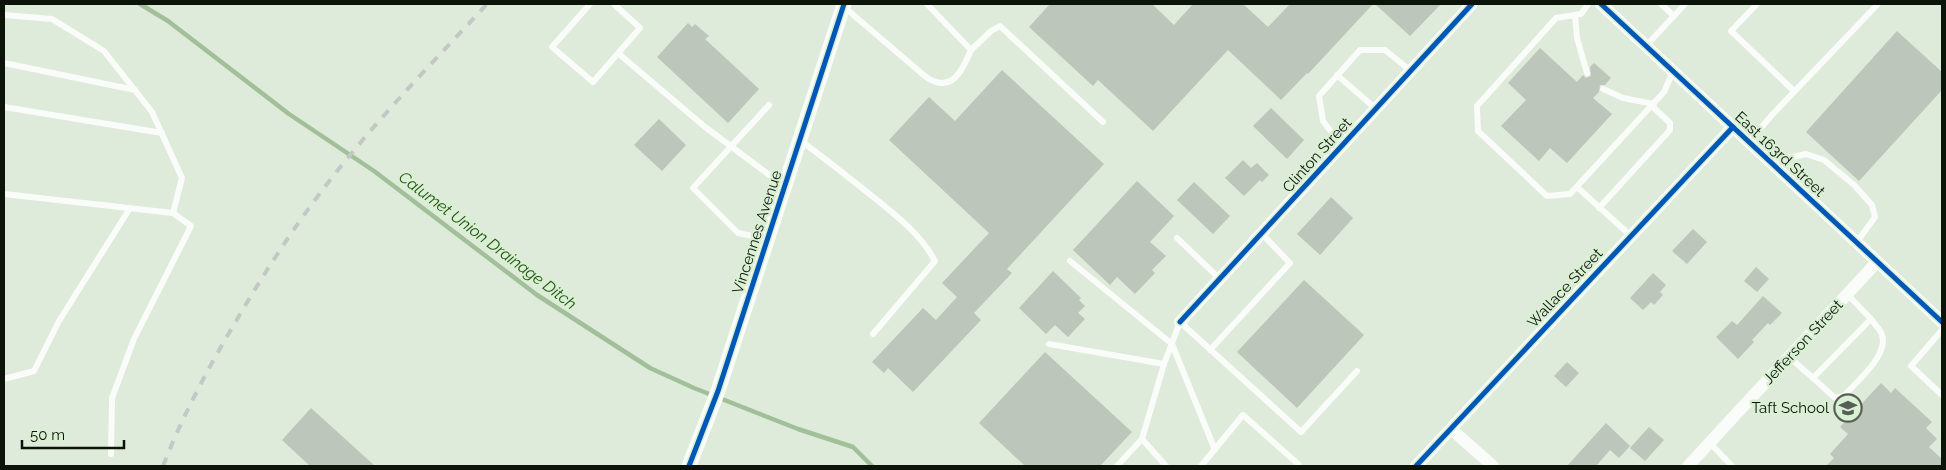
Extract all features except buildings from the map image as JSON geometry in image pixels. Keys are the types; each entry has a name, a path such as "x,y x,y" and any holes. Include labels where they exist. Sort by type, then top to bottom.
{"street":[{"name":"Clinton Street","path":"1180,322 1472,4"},
{"name":"East 163rd Street","path":"1601,4 1942,322"},
{"name":"Vincennes Avenue","path":"689,466 718,391 844,5"},
{"name":"Wallace Street","path":"1416,466 1733,127"},
{"name":"Jefferson Street","path":"1688,466 1877,262"},
{"path":"1451,428 1493,466"}],"lane":[{"path":"590,4 552,47 593,82 640,28 614,4"},
{"path":"927,4 971,50"},
{"path":"1588,4 1580,14 1556,18 1477,106 1478,131 1547,196 1570,194 1664,92 1673,71"},
{"path":"1661,4 1674,16"},
{"path":"1646,46 1685,4"},
{"path":"1757,4 1731,31 1794,92"},
{"path":"1749,142 1878,4"},
{"path":"844,5 935,84 944,85 953,79 961,71 971,50 995,28 1000,26 1103,122"},
{"path":"4,15 52,18 104,51 152,112 182,178 173,213"},
{"path":"1575,15 1577,38 1587,73"},
{"path":"1342,146 1323,121 1319,96 1360,50 1385,50 1411,71"},
{"path":"619,54 731,147 784,186"},
{"path":"4,62 135,90"},
{"path":"1337,75 1376,109"},
{"path":"1599,208 1670,130 1670,123 1653,105 1623,98 1604,89"},
{"path":"767,240 738,233 693,188 769,104"},
{"path":"4,107 162,133"},
{"path":"800,141 892,212 930,252 935,261 873,334"},
{"path":"1778,169 1788,158 1806,154 1824,160 1854,185 1872,204 1875,217 1856,242"},
{"path":"1577,187 1631,236"},
{"path":"4,194 173,213 192,226 134,339 112,398 111,454"},
{"path":"4,379 34,371 59,321 130,208"},
{"path":"1210,350 1290,263 1262,234"},
{"path":"1177,238 1220,279"},
{"path":"1070,261 1172,344 1215,450"},
{"path":"1789,357 1835,398 1844,396 1880,356 1883,347 1882,335 1871,319 1846,294"},
{"path":"1813,378 1871,319"},
{"path":"1117,466 1142,439 1164,364 1180,322 1301,432 1357,371"},
{"path":"1942,330 1911,366 1942,395"},
{"path":"1049,344 1164,364"},
{"path":"1201,466 1243,415 1298,464"},
{"path":"1142,439 1166,466"},
{"path":"1710,442 1732,466"}],"waterway":[{"name":"Calumet Union Drainage Ditch","path":"140,4 168,21 289,114 374,171 537,295 650,368 694,388 798,429 853,447 872,466"}],"railway":[{"path":"163,466 189,406 220,349 299,221 374,127 487,4"}],"cycle path":[{"path":"689,466 718,391 844,4"},
{"path":"1180,322 1472,4"},
{"path":"1601,4 1942,322"},
{"path":"1416,466 1733,127"}],"place":[{"name":"Taft School","path":"1848,408"}]}
